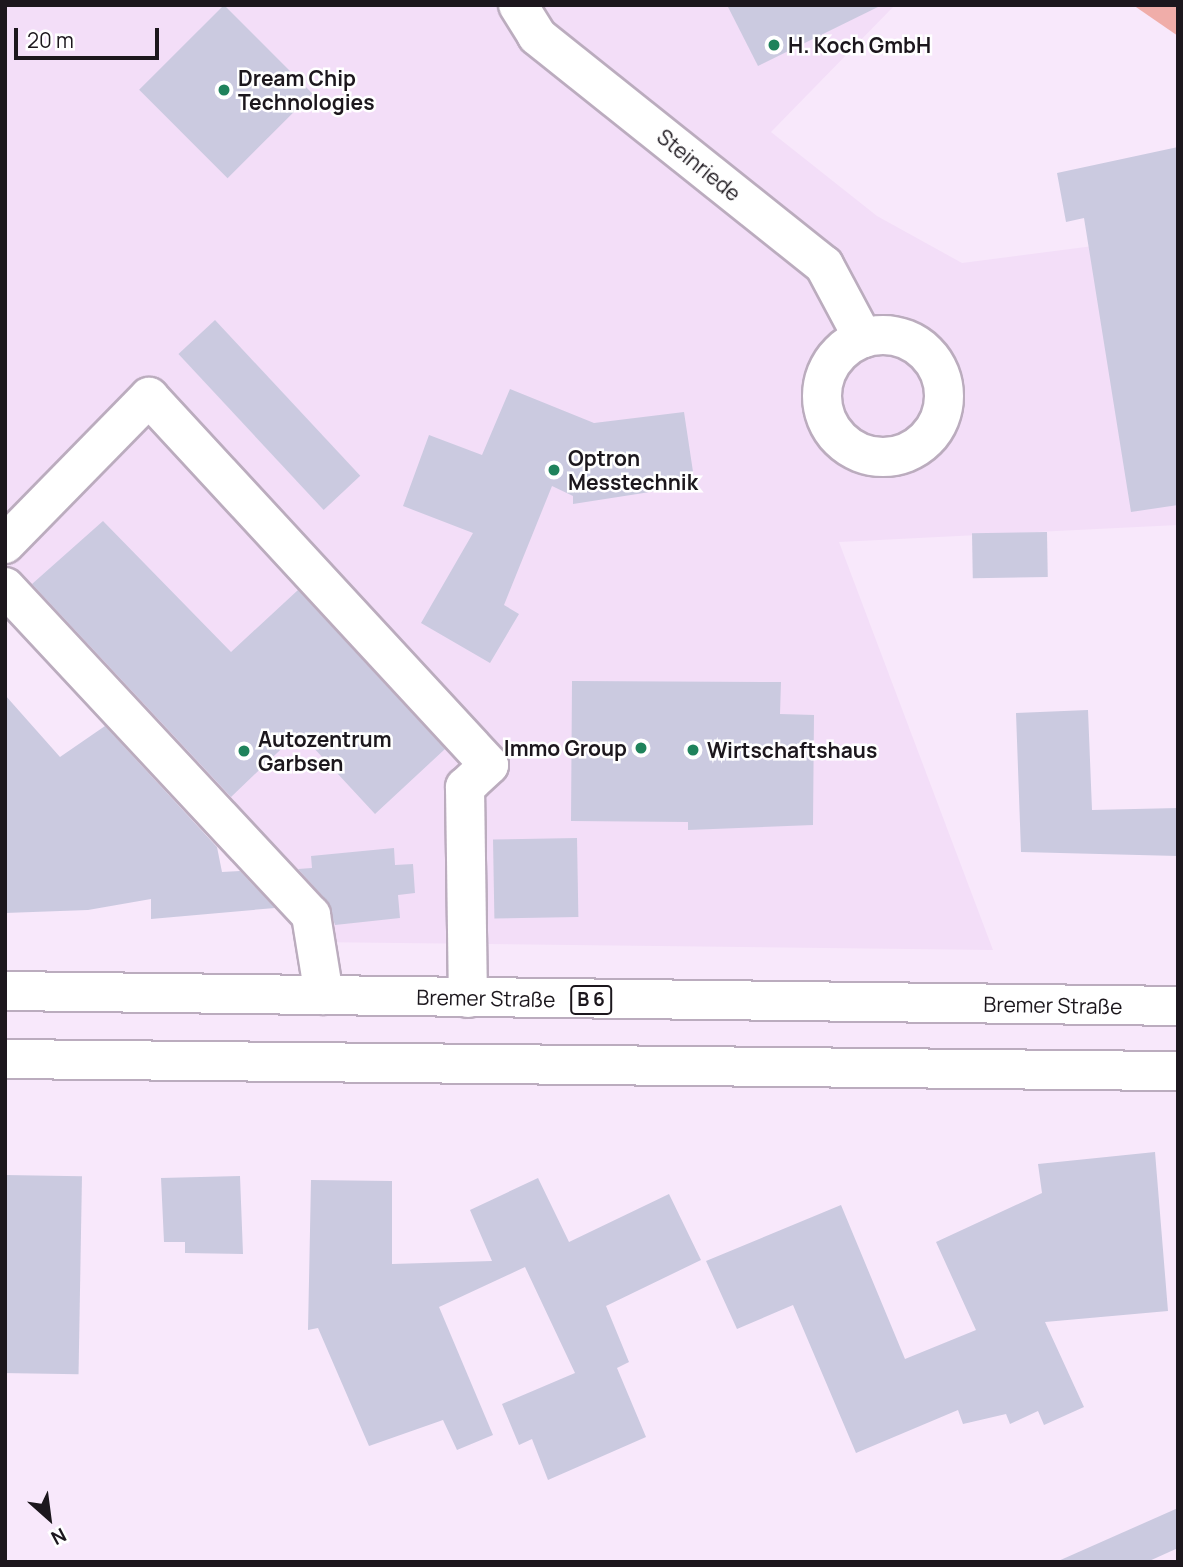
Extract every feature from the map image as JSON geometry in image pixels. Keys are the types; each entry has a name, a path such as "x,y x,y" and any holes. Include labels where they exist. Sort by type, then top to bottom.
{"main road":[{"name":"Steinriede","path":"518,5 537,36 824,265 863,338"},
{"path":"5,544 149,397 489,765 465,787 468,998"},
{"path":"5,587 312,915 324,995"},
{"name":"Bremer Straße","path":"5,991 1178,1006"},
{"path":"5,1059 1178,1071"}],"shaded area":[{"path":"5,5 895,5 771,132 877,216 962,263 1178,235 1178,525 839,542 993,950 310,942 5,607"},
{"path":"1133,5 1178,5 1178,36"}],"building":[{"name":"Dream Chip Technologies","path":"224,5 312,93 228,178 139,90"},
{"name":"H. Koch GmbH","path":"727,5 882,5 758,66"},
{"path":"1178,147 1178,505 1131,512 1084,218 1066,222 1057,173"},
{"path":"215,320 360,476 324,510 178,354"},
{"name":"Optron Messtechnik","path":"510,389 594,423 684,412 695,485 573,504 573,496 552,486 504,605 519,614 490,663 421,623 473,533 403,506 429,435 482,455"},
{"path":"103,521 231,652 298,590 445,749 375,814 299,732 231,797 32,584"},
{"path":"1047,532 1048,577 973,578 972,533"},
{"name":"Wirtschaftshaus","path":"572,681 781,682 780,714 814,715 813,825 688,830 688,822 571,821"},
{"path":"5,695 60,757 105,726 217,847 222,872 240,871 275,908 151,919 151,899 88,910 5,913"},
{"path":"1088,710 1092,810 1178,808 1178,856 1021,852 1016,713"},
{"path":"577,838 578,917 494,918 493,839"},
{"path":"394,848 395,865 413,864 415,893 398,895 400,918 335,925 327,901 298,869 312,868 311,856"},
{"path":"1155,1152 1168,1311 1045,1322 1084,1407 1044,1425 1038,1411 1010,1424 1006,1414 963,1424 958,1410 856,1453 793,1305 737,1329 706,1261 841,1205 905,1359 976,1330 936,1242 1042,1193 1038,1164"},
{"path":"5,1175 82,1176 79,1374 5,1373"},
{"path":"240,1176 243,1254 185,1253 185,1242 164,1242 161,1178"},
{"path":"538,1178 569,1242 669,1194 701,1260 606,1306 629,1362 617,1368 646,1437 548,1480 532,1439 519,1445 502,1404 575,1373 525,1267 439,1307 493,1435 457,1450 443,1420 369,1446 318,1328 308,1330 311,1180 392,1181 392,1264 492,1261 470,1210"},
{"path":"1178,1508 1178,1548 1147,1562 1056,1562"}],"place":[{"name":"H. Koch GmbH","path":"774,45"},
{"name":"Dream Chip Technologies","path":"224,90"},
{"name":"Optron Messtechnik","path":"554,470"},
{"name":"Immo Group","path":"641,748"},
{"name":"Wirtschaftshaus","path":"693,750"},
{"name":"Autozentrum Garbsen","path":"244,751"}]}
